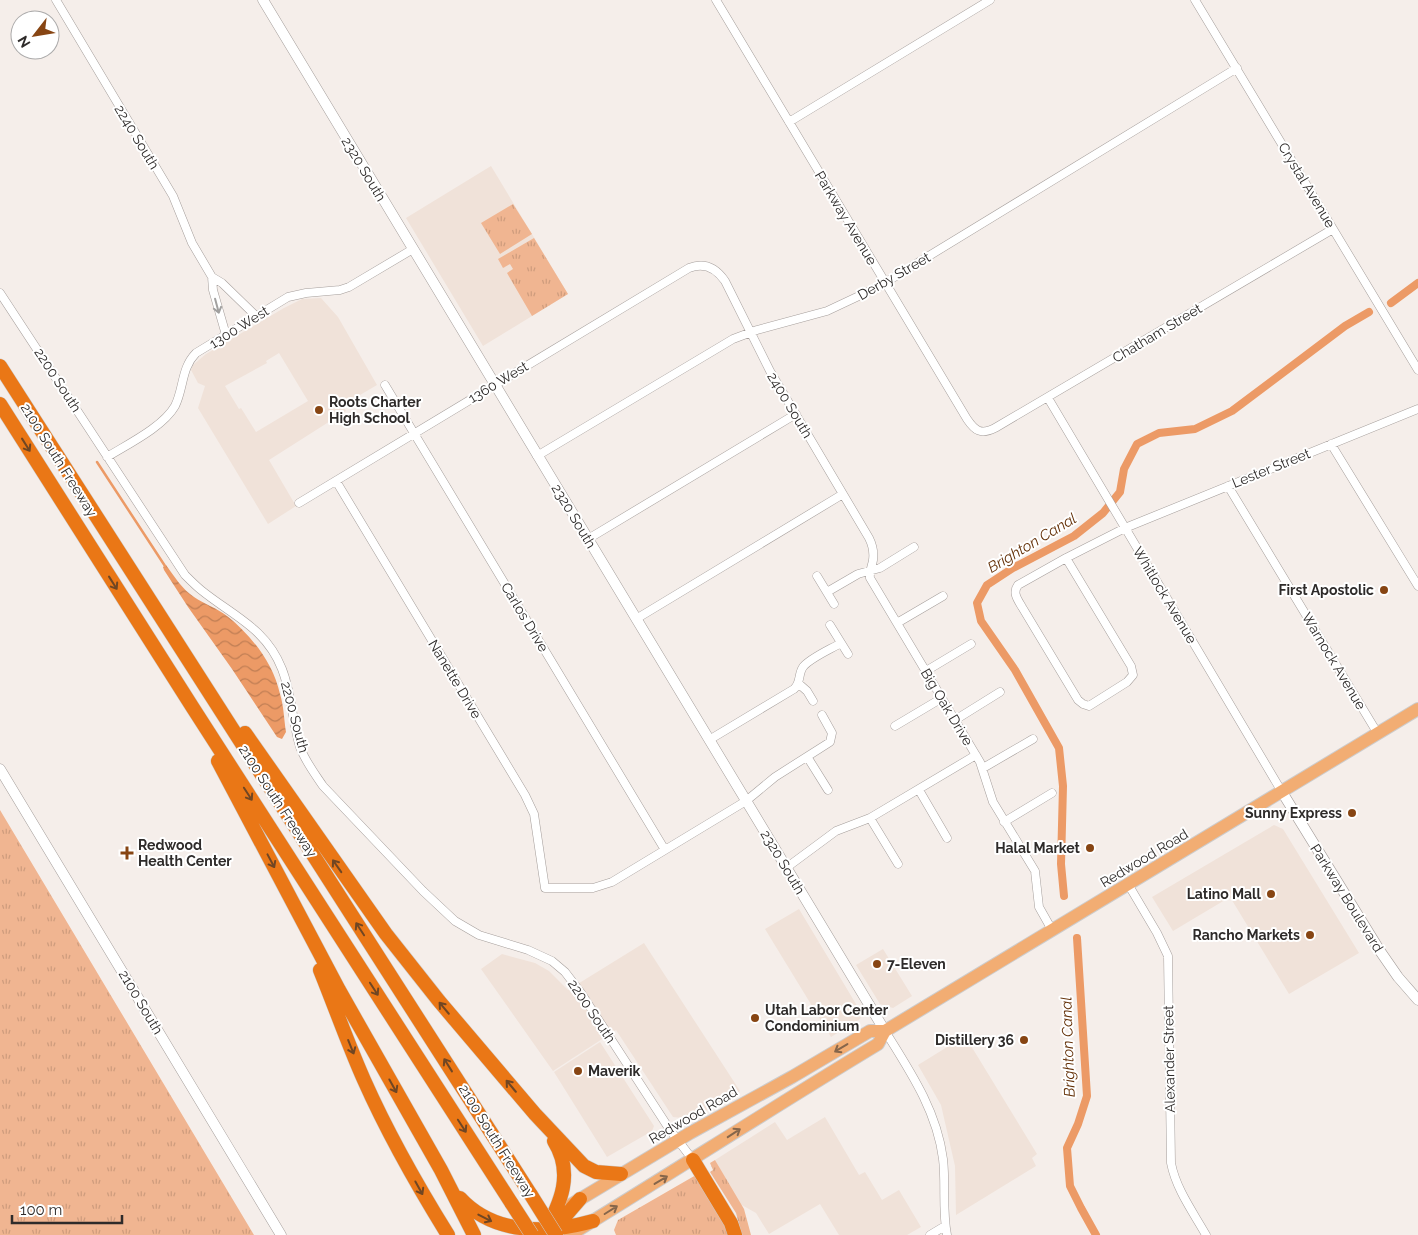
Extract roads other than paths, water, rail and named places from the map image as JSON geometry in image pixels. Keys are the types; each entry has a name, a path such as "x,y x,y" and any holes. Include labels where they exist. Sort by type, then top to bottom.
{"highway":[{"name":"2100 South Freeway","path":"0,366 531,1195 550,1233"},
{"name":"2100 South Freeway","path":"0,404 512,1204 527,1233"},
{"path":"151,604 182,640 386,934 434,995 535,1114 584,1166 596,1172 622,1174"},
{"path":"193,708 229,784 339,990 441,1170 474,1235"},
{"path":"294,905 364,1081 423,1196 448,1235"},
{"path":"535,1114 559,1148 564,1165 563,1191 550,1233"},
{"path":"693,1160 732,1223 735,1235"},
{"path":"441,1170 460,1198 478,1214 497,1223 527,1233 550,1233 593,1221"},
{"path":"550,1233 580,1199"}],"main road":[{"name":"Redwood Road","path":"570,1235 878,1044 885,1031 1418,709"},
{"name":"Redwood Road","path":"527,1233 678,1140 870,1031 885,1031"}],"street":[{"name":"2240 South","path":"56,0 173,196 192,243 212,277 213,290 226,335"},
{"name":"2320 South","path":"263,0 885,1031"},
{"name":"Parkway Avenue","path":"716,0 967,419 980,432"},
{"path":"789,122 990,0"},
{"name":"Crystal Avenue","path":"1196,0 1418,370"},
{"name":"Derby Street","path":"538,456 725,343 750,332 828,311 885,283 1237,68"},
{"name":"Chatham Street","path":"980,432 987,432 995,428 1048,398 1333,229"},
{"name":"1300 West","path":"107,457 167,417 176,404 185,367 196,353 276,304 298,294 349,287 413,249"},
{"name":"1360 West","path":"299,503 494,384 698,264"},
{"name":"2400 South","path":"698,264 715,269 720,274 770,371 870,538 872,555"},
{"name":"2240 South","path":"212,277 222,283 256,316"},
{"name":"2200 South","path":"0,293 185,574 202,590 247,622 262,636 273,651 282,668 292,702 300,747 310,768 323,786 423,891 456,921 479,935 542,955 565,972 580,990 693,1160"},
{"name":"Carlos Drive","path":"385,385 665,850"},
{"name":"Whitlock Avenue","path":"1048,398 1282,792"},
{"name":"Lester Street","path":"1066,558 1131,666 1133,675 1127,682 1089,706 1078,700 1022,607 1015,591 1021,584 1066,558 1126,528 1418,409"},
{"path":"588,539 796,414"},
{"path":"1331,444 1418,586"},
{"name":"Nanette Drive","path":"336,480 525,795 534,814 545,888 593,888 612,882 665,850"},
{"name":"Warnock Avenue","path":"1228,486 1378,734"},
{"path":"636,619 843,494"},
{"path":"827,592 858,574 880,568 914,547"},
{"name":"Big Oak Drive","path":"872,555 870,578 983,768 989,795 1027,860 1039,907 1052,930"},
{"path":"817,576 834,604"},
{"path":"897,623 943,596"},
{"path":"830,625 848,654"},
{"path":"709,740 790,691 798,684 801,670 806,664 841,643"},
{"path":"926,671 971,644"},
{"path":"798,684 807,691 813,701"},
{"path":"955,720 1000,692"},
{"path":"895,726 942,698"},
{"path":"665,850 746,801 775,777 827,745 832,738 831,730 822,715"},
{"path":"983,768 1033,739"},
{"path":"786,868 836,831 870,818 976,755"},
{"path":"808,758 828,790"},
{"name":"2100 South","path":"0,769 281,1235"},
{"path":"919,790 947,838"},
{"name":"Parkway Boulevard","path":"1282,792 1380,951 1398,977 1418,1000"},
{"path":"1004,822 1052,793"},
{"path":"870,818 898,864"},
{"name":"Alexander Street","path":"1128,884 1157,932 1168,956 1171,1163 1178,1186 1206,1235"},
{"path":"885,1031 912,1075 934,1121 941,1145 944,1166 945,1226 947,1235"},
{"path":"930,1235 945,1226"}],"water":[{"path":"166,565 178,582 190,594 227,616 245,632 267,661 277,683 283,709 286,732 282,739 277,737 188,607 164,570 163,567"}],"waterway":[{"name":"Brighton Canal","path":"1391,303 1418,283"},
{"name":"Brighton Canal","path":"1064,896 1061,864 1063,786 1059,748 1015,670 981,621 977,603 987,585 1013,568 1074,536 1103,513 1120,492 1124,469 1137,444 1159,433 1195,429 1232,411 1345,326 1369,312"},
{"path":"97,462 165,566"},
{"name":"Brighton Canal","path":"1077,938 1087,1096 1078,1124 1067,1148 1070,1186 1096,1235"}],"place":[{"name":"Roots Charter High School","path":"319,410"},
{"name":"First Apostolic","path":"1384,590"},
{"name":"Sunny Express","path":"1352,813"},
{"name":"Halal Market","path":"1090,848"},
{"name":"Redwood Health Center","path":"127,853"},
{"name":"Latino Mall","path":"1271,894"},
{"name":"Rancho Markets","path":"1310,935"},
{"name":"7-Eleven","path":"877,964"},
{"name":"Utah Labor Center Condominium","path":"755,1018"},
{"name":"Distillery 36","path":"1024,1040"},
{"name":"Maverik","path":"578,1071"}]}
